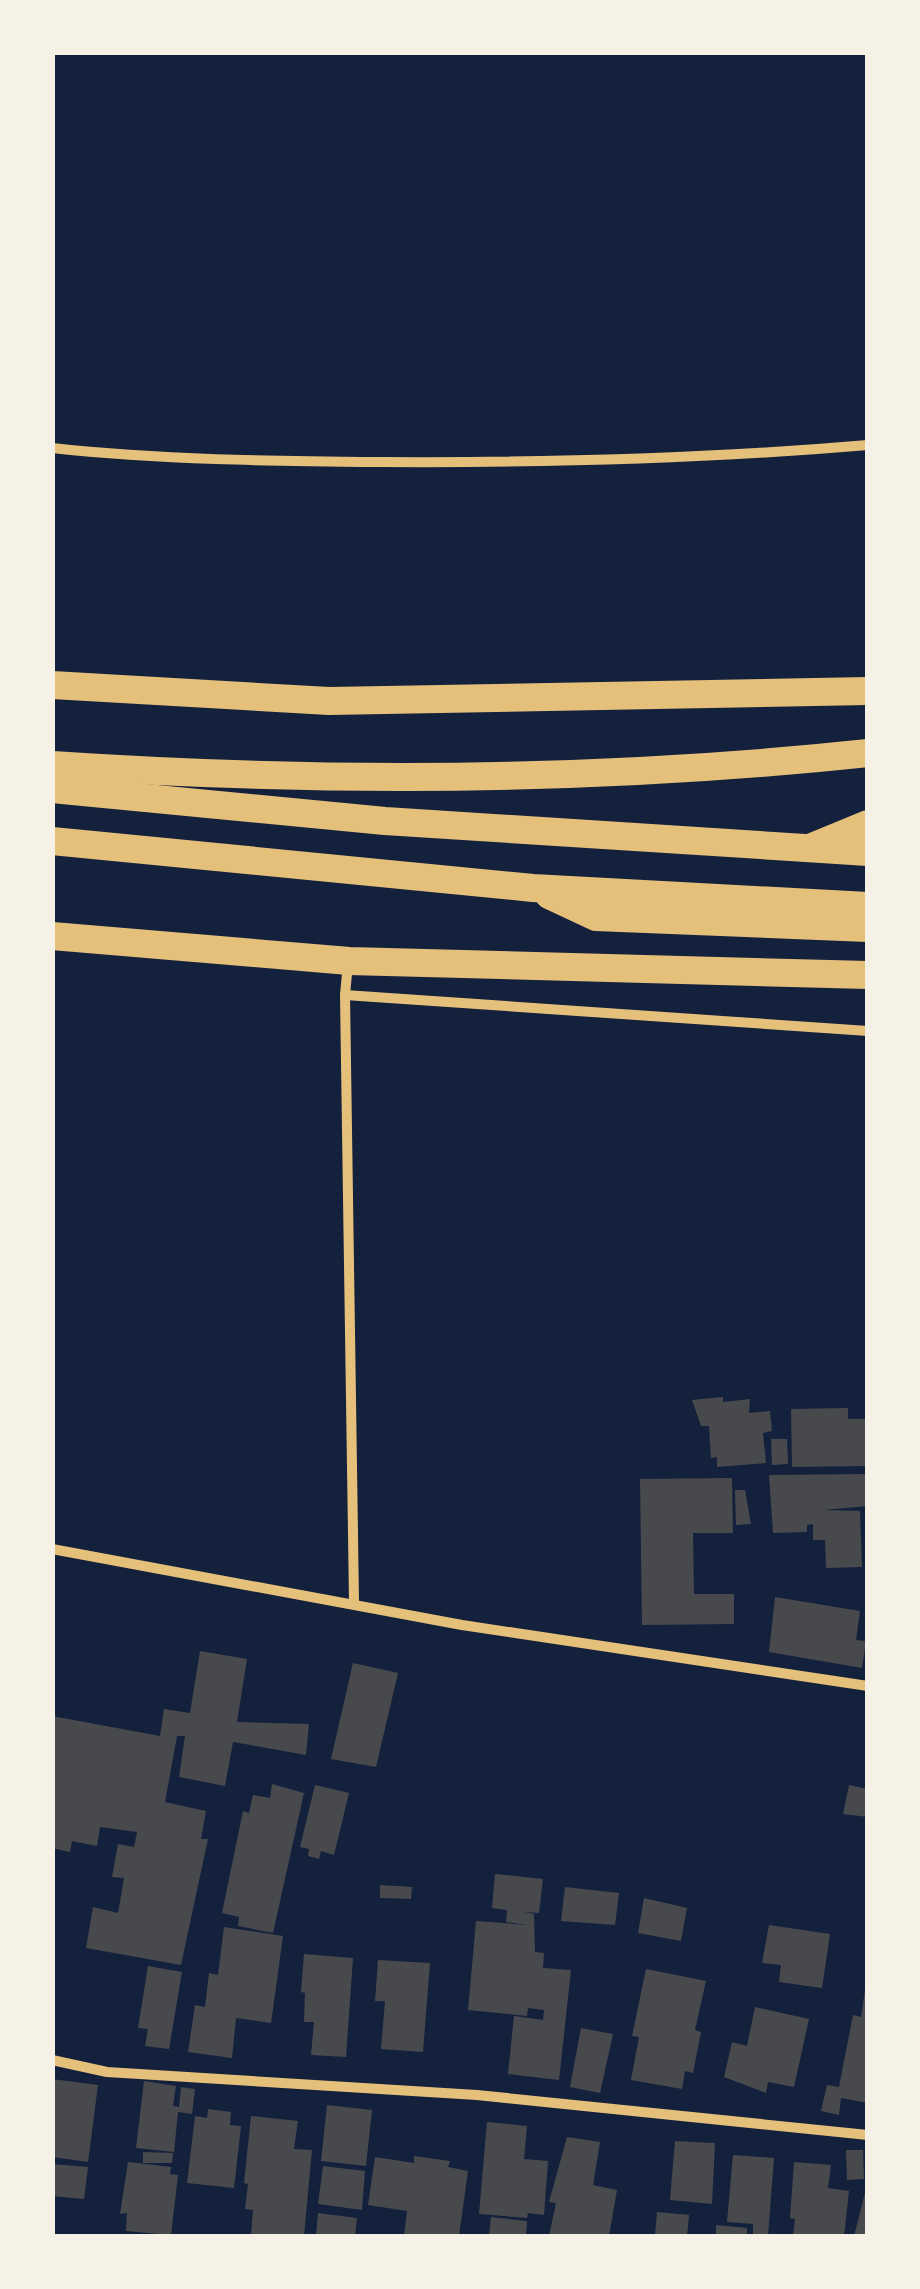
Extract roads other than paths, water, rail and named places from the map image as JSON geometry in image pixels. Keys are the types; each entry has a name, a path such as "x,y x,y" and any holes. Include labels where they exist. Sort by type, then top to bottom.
{"highway":[{"path":"52,685 329,701 868,691"},
{"path":"52,765 236,777 508,776 868,753"},
{"path":"52,789 385,821 868,852"},
{"path":"806,850 868,824"},
{"path":"52,841 533,888 868,906"},
{"path":"533,888 596,917 868,928"},
{"path":"52,936 349,961 868,974"}],"street":[{"path":"52,448 197,460 475,462 748,456 868,446"},
{"path":"349,961 345,995 354,1602"},
{"path":"345,995 868,1031"},
{"path":"52,1549 462,1625 868,1686"},
{"path":"52,2060 107,2072 477,2096 868,2136"}]}
